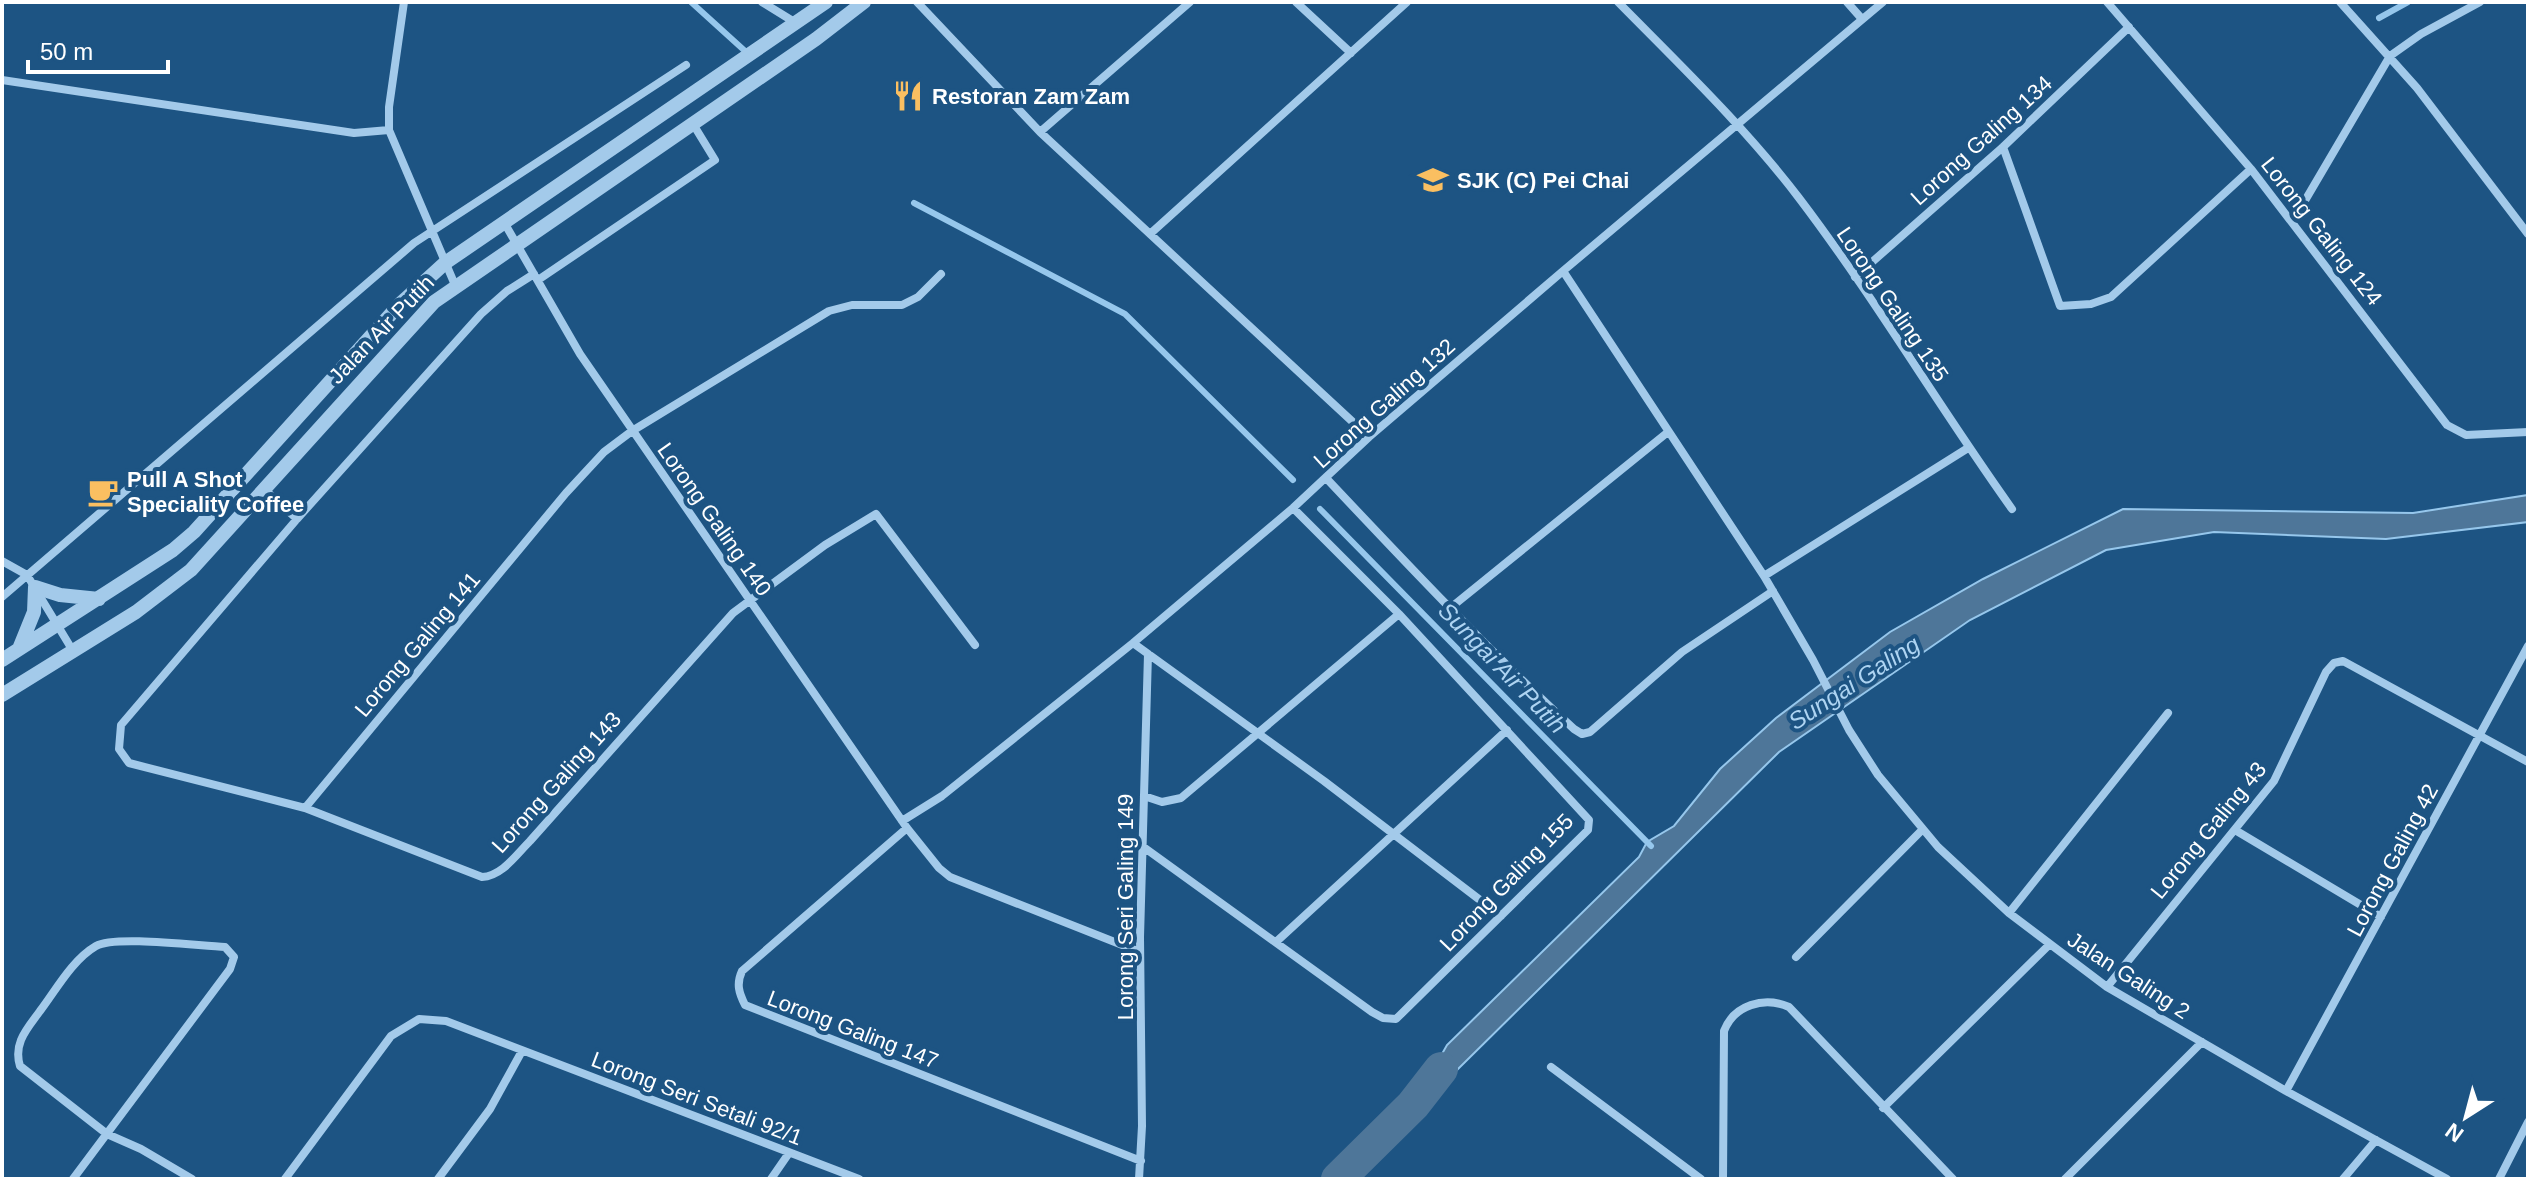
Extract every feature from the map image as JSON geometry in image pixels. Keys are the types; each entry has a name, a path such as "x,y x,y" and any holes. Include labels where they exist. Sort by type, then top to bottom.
{"street":[{"path":"404,2 389,107 389,130 455,285"},
{"name":"Jalan Air Putih","path":"2,660 164,557 194,532 400,304 445,263 826,2"},
{"name":"Jalan Air Putih","path":"2,695 136,612 191,570 417,317 455,285 816,39 864,2"},
{"path":"919,2 1040,132 1369,437"},
{"path":"1040,132 1190,2"},
{"path":"1296,2 1351,53"},
{"path":"1150,234 1407,2"},
{"name":"Lorong Galing 135","path":"1618,2 1739,124 1797,196 2012,509"},
{"path":"1847,2 1862,19"},
{"name":"Lorong Galing 132","path":"904,825 1133,643 1293,508 1369,437 1563,271 1883,2"},
{"name":"Lorong Galing 124","path":"2107,2 2293,221 2447,425 2466,435 2528,432"},
{"path":"2340,2 2390,56 2528,234"},
{"path":"2293,221 2390,56 2421,34 2480,2"},
{"path":"769,3 797,23"},
{"name":"Lorong Galing 134","path":"1855,277 2003,147 2129,27"},
{"path":"2,597 31,581 192,431 430,231 686,65"},
{"path":"2,80 354,133 389,130"},
{"path":"305,808 129,763 119,749 121,725 297,519 481,314 507,291 536,277 715,160 693,124"},
{"path":"2003,147 2060,306 2091,304 2111,297 2251,169"},
{"name":"Lorong Galing 140","path":"505,224 580,354 904,825 939,868 950,877 1140,952"},
{"name":"Jalan Galing 2","path":"1563,271 1764,576 1849,730 1878,775 1922,830 2009,913 2107,987 2286,1091 2447,1179"},
{"name":"Lorong Galing 141","path":"305,808 566,493 604,452 632,431 829,311 852,305 902,305 918,297 941,274"},
{"path":"1449,609 1668,432"},
{"path":"1764,576 1968,448"},
{"path":"1326,478 1449,609 1516,676 1582,734 1590,732 1682,652 1773,591"},
{"path":"264,489 297,519"},
{"name":"Lorong Galing 155","path":"1142,846 1372,1012 1383,1018 1396,1019 1590,826 1584,814 1399,614 1293,508"},
{"path":"748,599 876,514 975,645"},
{"path":"2,561 31,581 60,595 100,599"},
{"path":"31,581 73,651"},
{"path":"19,649 34,612 31,581"},
{"name":"Lorong Galing 143","path":"305,808 482,877 491,877 530,841 748,599"},
{"path":"1144,796 1162,802 1181,798 1399,614"},
{"path":"1133,643 1396,835 1501,916"},
{"name":"Lorong Galing 42","path":"2286,1091 2528,646"},
{"name":"Lorong Seri Galing 149","path":"1139,1179 1140,952 1148,654"},
{"name":"Lorong Galing 43","path":"2107,987 2280,770 2326,672 2334,663 2343,661 2479,736"},
{"path":"2009,913 2168,713"},
{"path":"1276,942 1507,730"},
{"path":"2479,736 2528,762"},
{"name":"Lorong Galing 147","path":"904,825 742,971 738,980 739,993 745,1005 1141,1161"},
{"path":"1796,957 1922,830"},
{"path":"2235,830 2381,917"},
{"path":"73,1179 107,1134 230,969 234,957 225,947 114,941 95,946 79,960 22,1035 17,1056 20,1066 107,1134 141,1149 192,1179"},
{"path":"1883,1108 2049,945"},
{"path":"1732,1179 1723,1175 1724,1031 1734,1015 1753,1004 1778,1002 1789,1007 1953,1179"},
{"name":"Lorong Seri Setali 92/1","path":"285,1179 391,1036 407,1024 431,1018 859,1179"},
{"path":"2065,1179 2202,1042"},
{"path":"438,1179 490,1109 522,1051"},
{"path":"1551,1067 1701,1179"},
{"path":"2499,1179 2528,1122"},
{"path":"2343,1179 2376,1140"},
{"path":"771,1179 789,1153"}],"water":[{"path":"2528,495 2528,522 2386,539 2214,532 2106,550 1970,620 1779,752 1456,1071 1413,1105 1447,1045 1639,857 1647,842 1674,826 1720,769 1776,718 1890,632 1983,579 2123,509 2413,513"}],"waterway":[{"name":"Sungai Air Putih","path":"691,2 745,51"},
{"path":"2379,18 2408,2"},
{"name":"Sungai Air Putih","path":"914,203 1125,314 1293,480"},
{"name":"Sungai Air Putih","path":"1320,509 1651,846"},
{"name":"Sungai Galing","path":"1338,1179 1413,1105 1441,1069"}],"place":[{"name":"Restoran Zam Zam","path":"908,96"},
{"name":"SJK (C) Pei Chai","path":"1433,180"},
{"name":"Pull A Shot Speciality Coffee","path":"103,492"}]}
